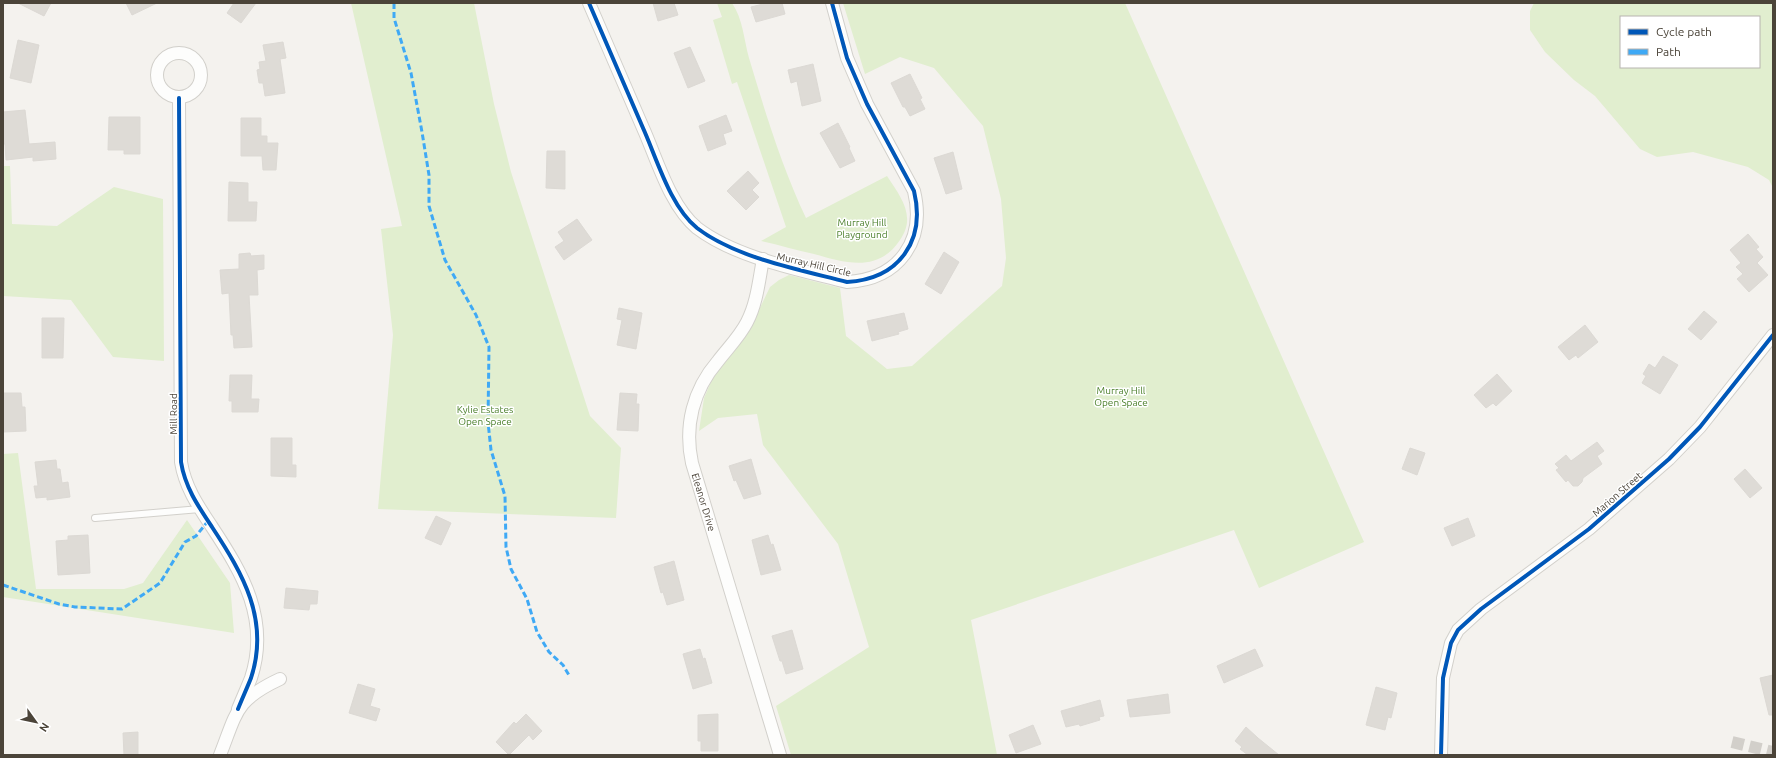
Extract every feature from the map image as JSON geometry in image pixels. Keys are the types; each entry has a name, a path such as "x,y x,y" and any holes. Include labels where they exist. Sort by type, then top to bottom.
{"street":[{"name":"Murray Hill Circle","path":"589,3 665,179 686,218 697,228 721,243 763,259 847,282 860,281 873,278 896,264 912,243 918,217 914,191 866,104 847,58 832,3"},
{"name":"Mill Road","path":"179,98 181,462 187,487 238,568 252,604 256,633 254,663 251,677 220,755"},
{"name":"Eleanor Drive","path":"763,259 755,299 748,320 735,341 709,373 696,397 690,421 688,442 692,463 780,755"},
{"name":"Marion Street","path":"1441,755 1443,678 1451,643 1458,630 1469,619 1589,529 1672,456 1696,431 1773,335"},
{"name":"Mill Road","path":"238,709 246,698 260,688 280,679"}],"lane":[{"path":"95,518 200,509"}],"green space":[{"name":"Kylie Estates Open Space","path":"351,3 474,3 494,104 511,172 590,416 621,448 616,518 378,509 393,335 381,229 402,226"},
{"name":"Murray Hill Playground","path":"717,3 732,3 739,16 749,58 768,119 789,179 806,218 887,176 897,191 905,206 907,223 900,240 882,257 861,263 849,262 761,241 786,227 737,82 732,84 713,20 722,17"},
{"name":"Murray Hill Open Space","path":"843,3 1125,3 1364,542 1259,588 1234,530 971,620 997,755 791,755 776,706 869,647 838,544 763,445 757,414 718,418 699,431 704,398 717,368 754,320 770,287 789,275 840,288 846,336 887,369 912,366 1002,286 1006,258 1001,199 983,126 934,68 900,57 865,74"},
{"path":"1534,3 1773,3 1773,188 1769,180 1748,167 1693,152 1657,157 1640,149 1595,96 1574,80 1545,52 1530,30 1530,11"},
{"path":"3,166 10,166 12,224 57,226 114,187 163,199 164,361 113,357 71,300 3,296"},
{"path":"18,453 36,589 124,589 143,583 187,520 230,583 234,633 3,597 3,454"}],"building":[{"path":"18,3 51,3 44,16"},
{"path":"126,3 157,3 132,15"},
{"path":"234,3 256,3 241,23 227,13"},
{"path":"653,3 674,3 678,15 658,21"},
{"path":"767,3 782,3 785,14 756,22 751,7"},
{"path":"18,40 39,45 31,83 10,78"},
{"path":"283,42 286,58 280,59 285,93 265,96 263,83 259,83 257,70 260,69 259,62 266,61 263,45"},
{"path":"690,47 705,81 688,88 674,53"},
{"path":"813,64 821,101 802,106 797,81 791,83 788,70"},
{"path":"910,74 922,98 920,99 925,109 910,116 905,107 903,107 891,83"},
{"path":"25,110 29,144 55,142 56,159 33,161 33,157 6,160 5,144 3,144 3,112"},
{"path":"726,115 732,131 723,134 726,144 708,151 699,126"},
{"path":"109,117 140,117 140,154 124,154 124,150 108,150"},
{"path":"241,118 261,118 261,136 267,136 267,143 278,143 276,170 263,170 262,156 241,156"},
{"path":"838,123 855,161 840,168 820,133"},
{"path":"547,151 565,151 565,189 546,188"},
{"path":"953,152 962,189 946,194 934,158"},
{"path":"748,171 759,183 752,190 759,197 746,210 727,191"},
{"path":"229,182 248,183 248,202 257,202 256,221 228,221"},
{"path":"577,219 592,240 564,260 555,247 564,241 558,232"},
{"path":"1748,234 1759,247 1756,249 1763,257 1757,263 1768,275 1749,292 1737,279 1743,274 1736,267 1741,263 1730,250"},
{"path":"944,252 959,262 941,294 925,284"},
{"path":"250,253 251,256 264,255 264,269 257,270 258,295 249,295 252,347 234,348 233,335 231,335 229,293 222,294 220,270 239,269 239,254"},
{"path":"619,308 642,313 636,349 617,345 622,320 617,319"},
{"path":"1704,311 1717,322 1701,340 1688,329"},
{"path":"904,313 908,329 898,332 899,334 872,341 867,321"},
{"path":"42,318 64,318 63,358 42,358"},
{"path":"1585,325 1598,342 1578,358 1576,355 1569,360 1558,347"},
{"path":"1663,356 1678,365 1660,394 1642,383 1646,376 1643,374 1649,364 1655,368"},
{"path":"1497,374 1512,391 1496,406 1493,403 1486,408 1474,395"},
{"path":"230,375 252,375 251,399 259,399 258,412 232,412 232,401 229,401"},
{"path":"3,393 21,393 22,407 25,407 26,431 3,432"},
{"path":"620,393 637,394 636,404 639,404 638,431 617,430"},
{"path":"271,438 292,438 292,465 296,465 296,477 271,476"},
{"path":"1597,442 1604,451 1597,456 1602,464 1583,478 1582,482 1578,486 1573,486 1568,480 1566,482 1556,470 1559,468 1555,464 1566,455 1571,461"},
{"path":"1410,448 1425,453 1417,475 1402,469"},
{"path":"751,459 761,494 744,499 736,480 734,481 729,466"},
{"path":"56,460 57,469 60,469 62,483 68,482 70,497 47,500 47,497 36,498 34,486 38,486 35,462"},
{"path":"1745,469 1762,488 1750,498 1734,479"},
{"path":"436,516 451,523 441,545 425,538"},
{"path":"1468,518 1475,536 1452,546 1444,528"},
{"path":"88,535 90,573 58,575 56,541 68,540 68,536"},
{"path":"768,535 771,545 773,544 781,570 761,575 752,540"},
{"path":"674,561 684,600 667,605 663,592 661,593 654,567"},
{"path":"286,588 318,591 317,604 310,604 309,610 284,608"},
{"path":"792,630 803,669 786,674 772,636"},
{"path":"700,649 703,659 705,658 712,683 693,689 683,654"},
{"path":"1255,649 1263,666 1224,683 1217,666"},
{"path":"1773,675 1773,715 1769,715 1760,678"},
{"path":"358,684 375,689 370,706 380,709 376,721 349,713"},
{"path":"1376,687 1397,693 1391,718 1388,717 1385,730 1366,725"},
{"path":"1168,694 1170,713 1130,717 1127,700"},
{"path":"1100,700 1104,716 1099,717 1100,720 1080,726 1079,724 1066,727 1061,711"},
{"path":"526,714 542,731 533,740 529,735 509,755 496,742 514,722 516,724"},
{"path":"718,714 718,751 701,751 701,741 698,741 698,715"},
{"path":"1033,725 1041,744 1016,753 1009,735"},
{"path":"1246,727 1279,755 1248,755 1240,749 1242,747 1235,741"},
{"path":"138,732 138,755 124,755 123,733"}],"tunnel":[{"path":"1732,742 1773,752"}],"marked path":[{"path":"394,3 394,18 411,73 422,132 429,175 429,206 445,260 476,315 489,347 488,422 491,450 505,496 506,547 511,569 527,599 537,632 549,652 563,665 570,677"},
{"path":"3,585 59,604 75,607 122,609 160,583 185,542 196,536 208,521"}],"cycle path":[{"path":"589,3 665,181 679,207 688,219 697,228 713,238 749,255 790,268 847,282 865,279 881,274 894,265 904,254 912,241 916,226 917,209 914,191 867,104 847,58 832,3"},
{"path":"179,98 181,462 186,480 193,496 234,562 243,580 255,617 257,637 256,657 251,678 238,709"},
{"path":"1441,755 1443,678 1451,643 1458,630 1481,609 1589,529 1669,459 1700,427 1773,335"}]}
